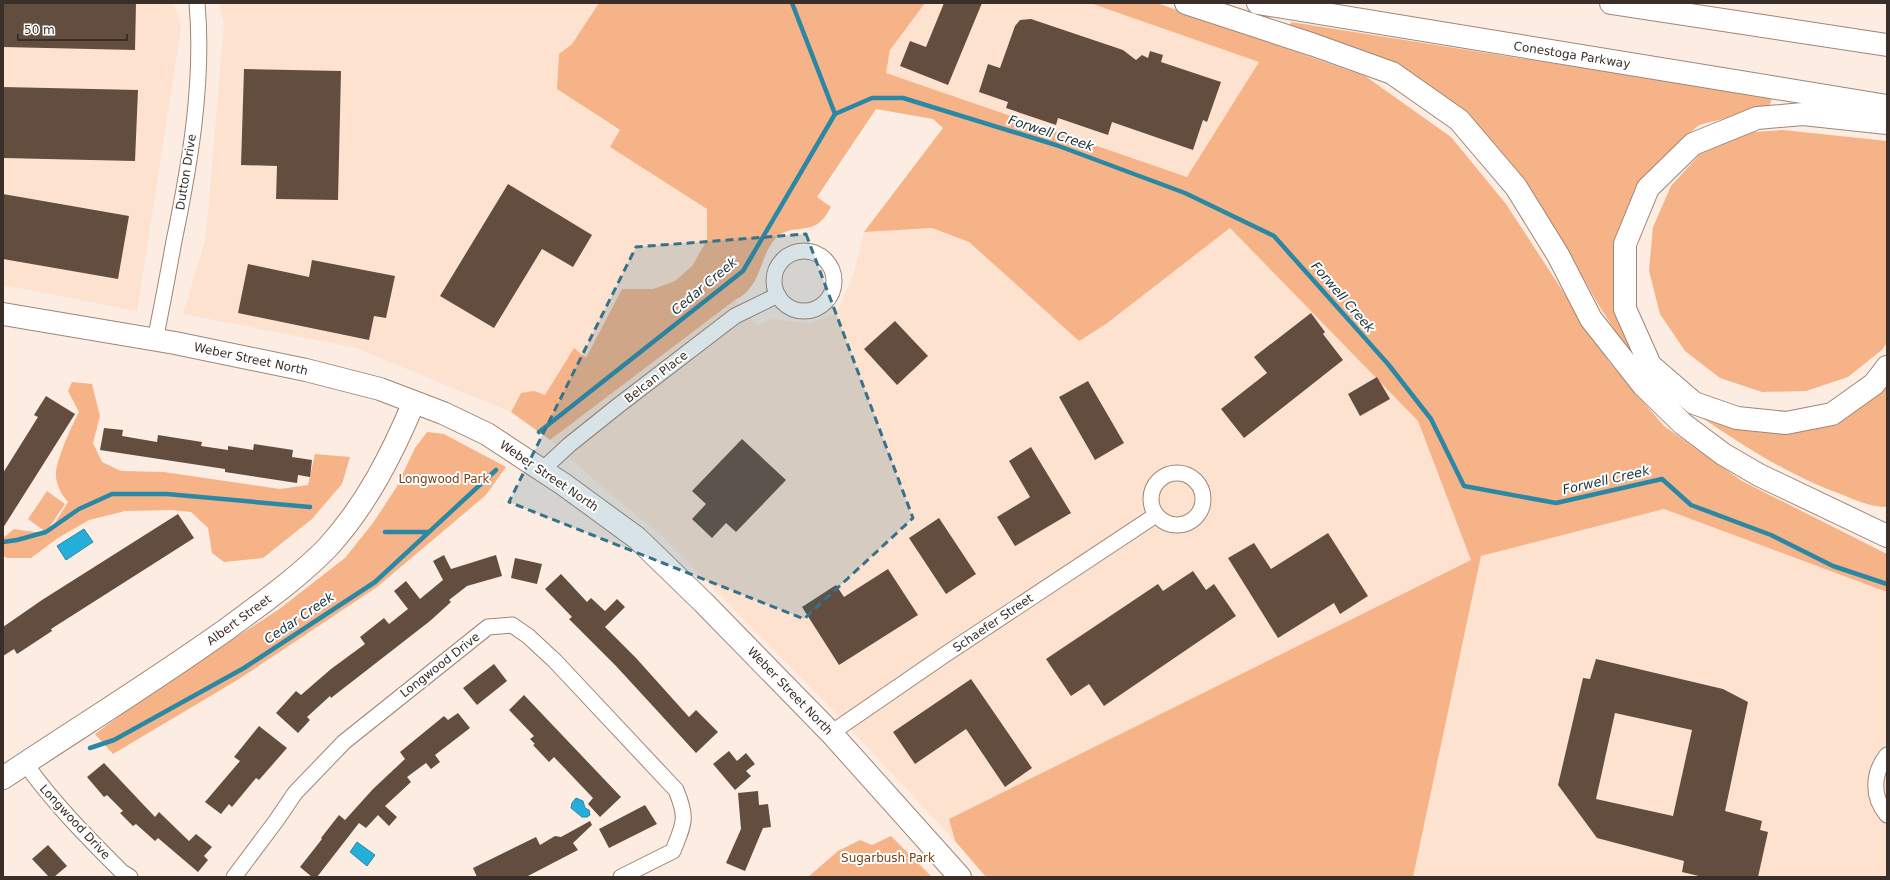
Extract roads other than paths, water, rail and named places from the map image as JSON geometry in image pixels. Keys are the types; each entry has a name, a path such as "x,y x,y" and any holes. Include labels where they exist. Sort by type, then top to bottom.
{"main road":[{"path":"1186,3 1314,45 1392,74 1459,120 1516,187 1558,255 1591,319 1643,385 1683,424 1723,454 1759,475 1887,536"},
{"name":"Conestoga Parkway","path":"1258,3 1885,114"},
{"path":"1612,3 1884,44"},
{"path":"1885,114 1803,114 1757,118 1693,144 1648,188 1625,244 1625,309 1650,365 1694,403 1737,418 1786,423 1832,414 1874,384 1887,367"},
{"name":"Weber Street North","path":"3,314 155,340 306,370 380,389 487,434 542,470 637,538 704,603 831,733 960,877"},
{"name":"Albert Street","path":"3,778 192,653 282,589 316,558 341,531 369,493 395,447 414,402"},
{"path":"1824,507 1874,522 1887,524"}],"street":[{"name":"Dutton Drive","path":"155,340 187,175 195,107 198,58 197,3"},
{"name":"Belcan Place","path":"542,470 569,445 619,405 735,316 778,295"},
{"name":"Schaefer Street","path":"831,733 943,656 1156,515"},
{"name":"Longwood Drive","path":"234,877 295,793 352,735 488,627 512,625 528,636 555,661 676,790 683,806 684,823 673,851 620,877"},
{"path":"1887,755 1880,765 1875,779 1876,794 1881,808 1887,815"},
{"name":"Longwood Drive","path":"25,763 39,784 123,875"}],"water":[{"path":"84,529 93,542 66,560 57,546"},
{"path":"576,798 583,801 585,808 589,810 590,815 587,817 582,817 571,808 572,803"},
{"path":"357,842 375,855 367,866 350,852"}],"waterway":[{"name":"Forwell Creek","path":"792,3 835,114"},
{"name":"Forwell Creek","path":"835,114 872,98 903,98 1056,145 1185,193 1274,236 1388,364 1431,419 1464,486 1556,503 1662,479 1691,505 1771,535 1833,566 1887,584"},
{"name":"Cedar Creek","path":"539,432 743,271 835,114"},
{"name":"Cedar Creek","path":"90,748 114,740 244,668 375,582 496,470"},
{"path":"3,542 17,540 46,532 79,509 112,494 167,494 310,507"},
{"path":"385,532 428,532"}],"park label":[{"name":"Longwood Park","path":"444,479"},
{"name":"Sugarbush Park","path":"888,858"}]}
